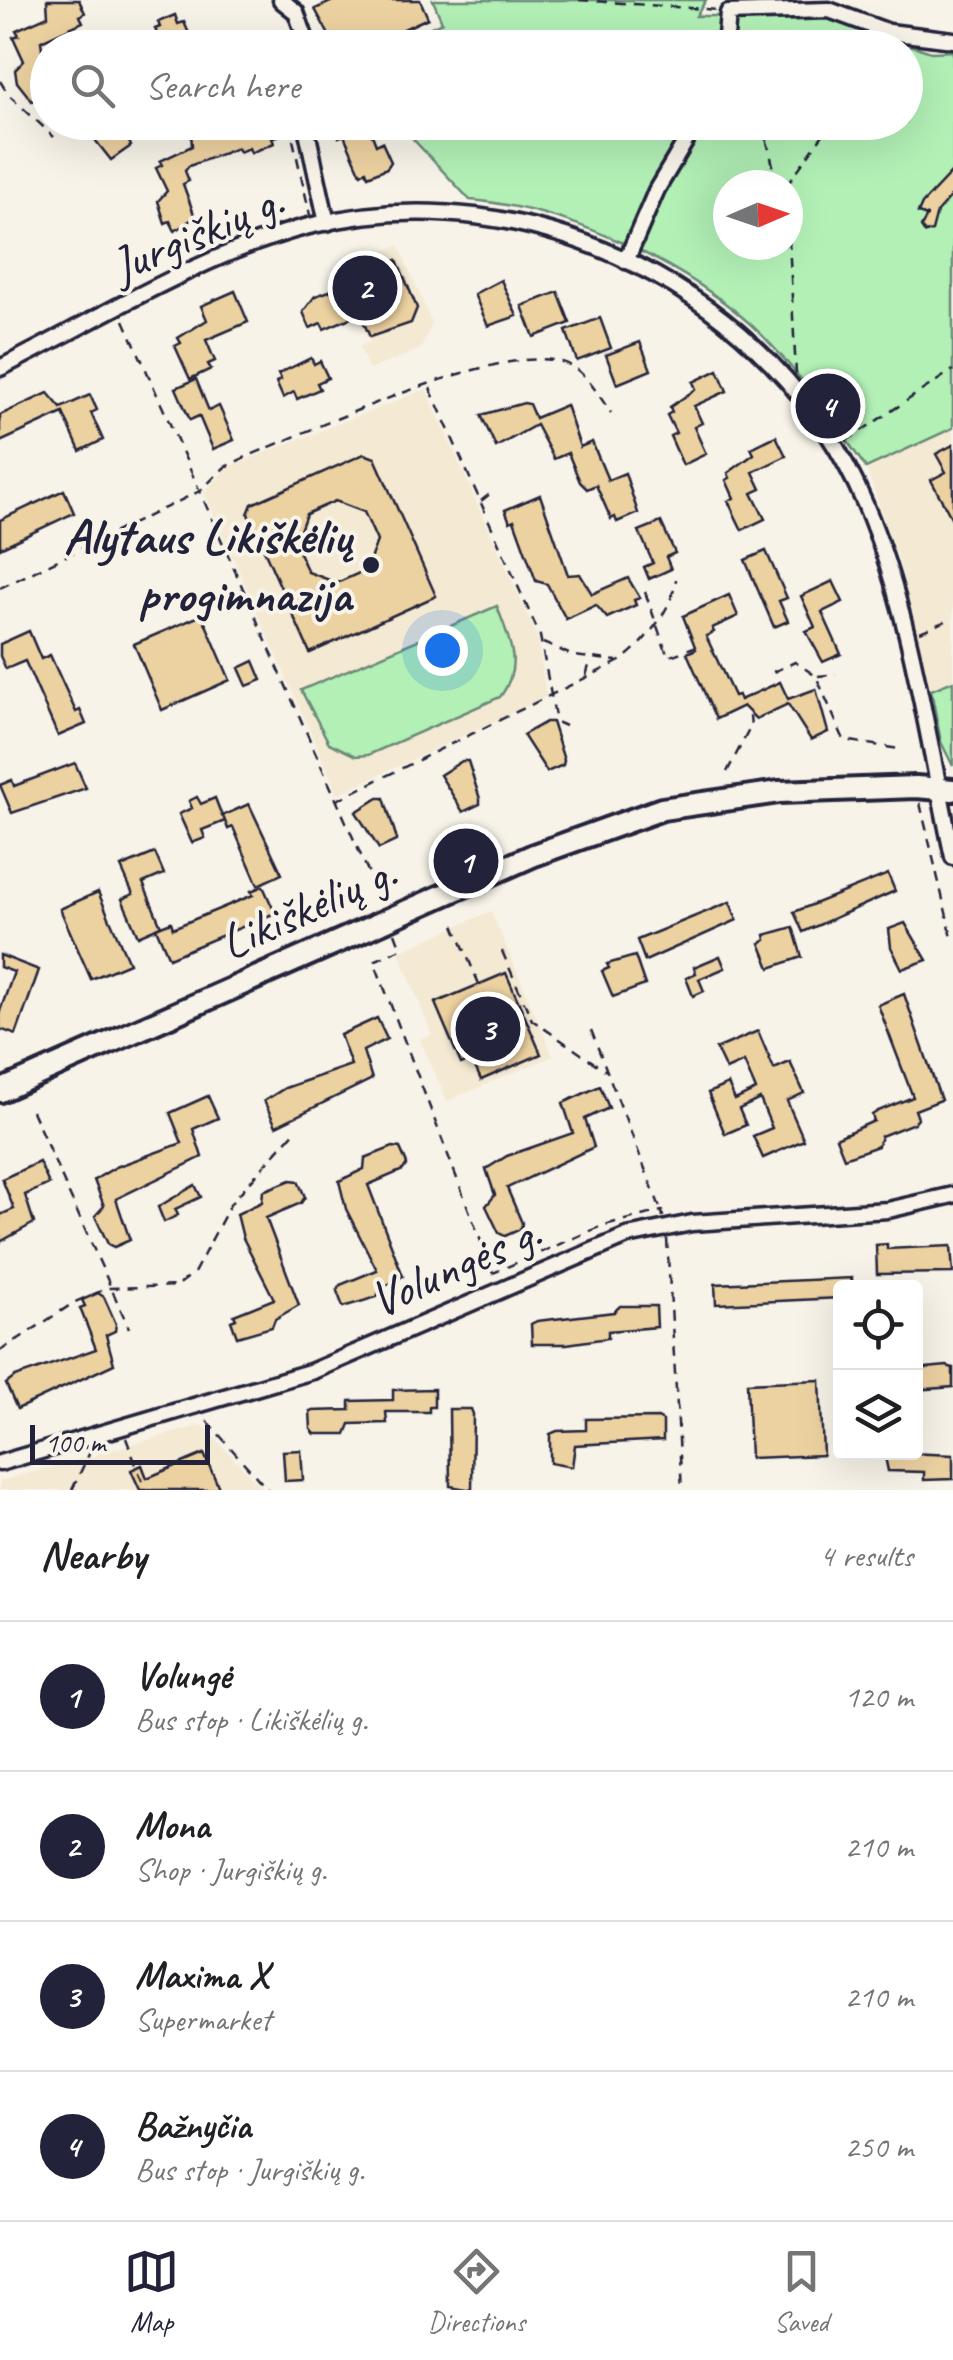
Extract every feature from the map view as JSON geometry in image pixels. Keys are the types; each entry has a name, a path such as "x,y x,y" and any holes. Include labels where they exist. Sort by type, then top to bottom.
{"street":[{"path":"280,0 296,12 302,30"},
{"path":"728,6 829,10 884,30"},
{"path":"923,36 953,40"},
{"path":"307,140 320,224"},
{"path":"626,260 657,189 686,140"},
{"name":"Jurgiškių g.","path":"0,368 231,253 320,224 398,214 481,214 544,228 626,260 712,311 796,394 836,448 874,526 946,789 953,857"},
{"name":"Likiškėlių g.","path":"0,1091 534,855 662,809 779,792 946,789"},
{"name":"Volungės g.","path":"0,1463 313,1371 583,1254 665,1228 888,1210 953,1196"}],"path":[{"path":"579,0 728,6"},
{"path":"0,81 30,115"},
{"path":"294,140 320,224"},
{"path":"767,140 774,170"},
{"path":"798,170 819,140"},
{"path":"790,260 796,394"},
{"path":"119,310 402,949 374,961 494,1273 604,1226 662,1211"},
{"path":"0,588 200,490 225,467 248,456 429,385 526,360 562,361 578,370 612,413"},
{"path":"836,448 953,370"},
{"path":"429,385 542,642 548,698 556,722 565,726"},
{"path":"480,501 496,490"},
{"path":"335,801 620,661 636,649 654,625 674,595 676,579"},
{"path":"646,592 654,625 668,657 694,647"},
{"path":"903,633 928,631 953,618"},
{"path":"542,642 574,656 620,661"},
{"path":"585,679 591,658"},
{"path":"773,672 795,662 816,676 844,740 899,750"},
{"path":"816,676 836,674"},
{"path":"727,772 750,726 750,716"},
{"path":"927,832 953,942"},
{"path":"454,926 479,984"},
{"path":"502,951 532,1020 607,1072"},
{"path":"591,1030 662,1211 682,1490"},
{"path":"32,1112 129,1328"},
{"path":"0,1351 75,1302 108,1288 176,1286 194,1273 231,1203 298,1128"},
{"path":"206,1421 268,1490"},
{"path":"123,1427 144,1486"},
{"path":"72,1490 90,1452"}],"shaded area":[{"path":"399,245 432,324 421,349 369,370 359,347 370,342 340,270"},
{"name":"Alytaus Likiškėlių progimnazija","path":"426,389 538,639 546,697 338,794 204,492 229,467"},
{"path":"953,428 953,681 931,690 900,564 866,468"},
{"path":"491,911 553,1056 447,1101 420,1039 432,1035 399,952"},
{"path":"202,1425 264,1490 0,1490 0,1481"}],"green space":[{"path":"433,0 706,0 696,16 822,16 864,30 425,30 442,22"},
{"path":"923,49 953,51 953,428 866,468 791,367 734,310 665,264 627,245 588,228 470,200 414,140 923,140"},
{"path":"497,606 510,641 513,663 500,697 368,755 356,756 329,743 301,690"},
{"path":"953,681 953,766 941,742 931,690"}],"building":[{"path":"47,0 79,0 85,13 80,16 83,22 65,30 30,30 30,98 17,82 15,70 24,61 13,37 19,35 16,30 48,16"},
{"path":"335,0 420,0 428,18 402,30 326,30 315,9"},
{"path":"175,15 178,24 184,22 187,30 155,30 160,27 158,22"},
{"path":"128,140 131,146 111,160 96,141"},
{"path":"192,140 274,143 251,153 249,148 239,152 237,148 189,166 185,171 189,181 183,184 195,217 175,231 170,221 165,223 158,201 167,191 156,168 162,165 160,161 192,146"},
{"path":"346,140 374,140 376,145 382,142 391,162 387,168 368,176 366,171 361,174"},
{"path":"953,171 953,194 937,212 932,231 925,233 921,227 927,216 918,213 922,204"},
{"path":"397,260 417,308 411,323 370,337 360,314 324,329 321,323 310,328 303,312 315,296 338,288 340,293 369,281 366,273"},
{"path":"501,280 517,316 488,326 474,294"},
{"path":"235,291 248,322 206,340 215,361 208,364 211,369 190,379 175,346 181,343 178,338 207,320 201,306"},
{"path":"558,292 570,323 534,337 522,306"},
{"path":"600,318 611,348 577,361 566,331"},
{"path":"640,342 651,370 617,384 606,355"},
{"path":"311,358 314,364 320,361 328,378 317,383 320,389 297,399 294,392 283,398 276,382 281,380 278,374"},
{"path":"718,370 727,391 694,406 702,423 694,427 706,454 683,465 670,436 676,433 667,415 672,412 670,407 696,389 693,382"},
{"path":"196,379 209,411 219,406 234,440 213,449 199,416 190,420 176,388"},
{"path":"48,393 61,408 90,395 97,410 91,413 103,440 80,451 63,413 0,442 0,415"},
{"path":"529,404 535,418 566,405 580,447 592,442 608,480 625,473 638,513 617,522 615,517 611,519 596,485 587,489 580,482 568,453 554,459 536,425 496,447 481,415"},
{"path":"776,436 786,456 753,472 761,489 752,493 765,519 742,530 728,501 734,498 726,480 730,478 728,473 754,454 751,448"},
{"path":"953,445 953,521 931,480 946,472 936,454"},
{"path":"364,454 375,458 436,596 310,653 248,514 252,504","holes":["335,501 364,512 377,541 366,570 337,583 308,572 295,544 306,514"]},
{"path":"64,490 74,513 0,548 0,520"},
{"path":"540,495 568,575 580,574 592,594 628,578 640,598 634,600 636,605 607,618 596,605 566,619 547,584 536,581 514,520 510,522 505,510"},
{"path":"661,522 675,553 666,557 671,569 649,579 644,567 653,563 639,531"},
{"path":"766,551 787,598 779,601 788,621 774,627 745,560"},
{"path":"833,581 843,602 822,612 841,654 823,662 806,631 815,627 801,596"},
{"path":"729,595 738,616 712,628 714,632 706,636 734,696 738,695 740,700 780,682 788,699 816,689 828,732 811,740 788,704 756,719 743,706 716,719 687,653 696,649 683,616"},
{"path":"202,615 230,680 162,710 134,644"},
{"path":"29,631 41,659 50,655 76,712 80,710 86,724 58,736 25,661 6,669 0,644"},
{"path":"254,661 262,680 247,686 239,668"},
{"path":"552,722 564,760 563,765 547,772 523,735"},
{"path":"468,761 480,799 480,804 463,812 440,775"},
{"path":"75,763 86,788 12,813 0,785 12,780 14,786"},
{"path":"197,797 201,804 215,798 222,816 249,804 282,874 258,885 233,827 228,829 225,821 202,830 205,838 192,843 179,814 192,808 189,801"},
{"path":"384,798 396,836 396,841 379,849 356,812"},
{"path":"155,853 164,874 143,883 161,926 138,936 122,899 133,894 121,867"},
{"path":"888,874 895,891 803,932 794,912"},
{"path":"263,886 275,913 169,958 156,928 171,922 173,928 253,895 251,891"},
{"path":"98,892 129,963 91,979 60,909"},
{"path":"730,902 737,920 645,961 637,940"},
{"path":"905,923 927,960 902,969 891,947 889,929"},
{"path":"793,927 802,957 770,968 760,943 766,940 765,935"},
{"path":"0,955 39,970 16,1035 0,1029 0,1011 14,972 0,967"},
{"path":"635,956 645,985 613,997 602,971 609,968 607,964"},
{"path":"720,956 725,968 699,979 704,991 693,996 686,978 696,973 694,967"},
{"path":"506,973 541,1054 481,1080 472,1060 461,1064 435,1003"},
{"path":"904,994 941,1100 915,1110 918,1118 914,1123 881,1136 878,1146 844,1158 836,1138 874,1121 872,1115 878,1111 913,1097 878,1005"},
{"path":"377,1018 387,1039 363,1051 372,1079 276,1126 264,1101 285,1088 351,1065 340,1035"},
{"path":"758,1031 774,1069 790,1062 804,1093 787,1101 804,1140 763,1158 753,1136 772,1128 760,1099 739,1109 746,1125 725,1134 708,1093 728,1084 735,1100 756,1090 744,1062 726,1070 716,1049"},
{"path":"600,1086 609,1108 585,1119 594,1147 507,1188 521,1229 505,1236 499,1233 486,1206 495,1195 486,1169 507,1156 573,1133 563,1103"},
{"path":"208,1096 218,1118 193,1129 202,1157 116,1199 130,1240 114,1247 108,1244 95,1216 104,1206 94,1180 116,1167 182,1143 170,1113"},
{"path":"400,1148 407,1164 403,1170 368,1185 403,1276 380,1289 377,1297 343,1307 337,1291 340,1285 377,1270 346,1209 339,1181 364,1169 365,1158"},
{"path":"39,1162 49,1184 25,1195 34,1223 0,1242 0,1215 14,1209 2,1179"},
{"path":"298,1181 305,1197 301,1203 266,1218 299,1305 275,1319 272,1327 237,1337 231,1321 236,1319 234,1315 274,1299 243,1238 237,1214 262,1202 263,1191"},
{"path":"195,1185 201,1197 175,1209 178,1215 164,1222 158,1207"},
{"path":"887,1244 887,1249 951,1246 953,1273 877,1274 876,1245"},
{"path":"852,1278 833,1280 833,1298 716,1304 715,1284"},
{"path":"98,1293 104,1297 116,1324 115,1331 106,1335 114,1364 17,1409 6,1384 15,1377 96,1349 80,1308 85,1306 82,1300"},
{"path":"620,1306 656,1306 657,1327 608,1331 608,1338 567,1344 532,1344 531,1324 537,1321 614,1312"},
{"path":"923,1368 953,1368 953,1387 923,1389"},
{"path":"820,1380 823,1455 750,1458 747,1383"},
{"path":"434,1389 434,1407 429,1407 429,1412 386,1412 387,1423 350,1424 346,1434 315,1434 311,1429 310,1411 350,1410 350,1401 393,1400 393,1390"},
{"path":"449,1409 471,1409 473,1414 472,1490 450,1486"},
{"path":"586,1419 663,1421 663,1440 575,1445 572,1467 550,1463 550,1434 557,1431 586,1430"},
{"path":"301,1450 303,1480 285,1481 283,1451"},
{"path":"204,1454 220,1490 140,1490 131,1470 142,1465 147,1478"},
{"path":"923,1454 953,1455 953,1479 924,1480 924,1472 888,1471 886,1460 923,1460"}],"place":[{"name":"Mona","path":"365,288"},
{"name":"Bažnyčia","path":"828,406"},
{"name":"Alytaus Likiškėlių progimnazija","path":"371,565"},
{"name":"Volungė","path":"466,861"},
{"name":"Maxima X","path":"488,1029"}]}
